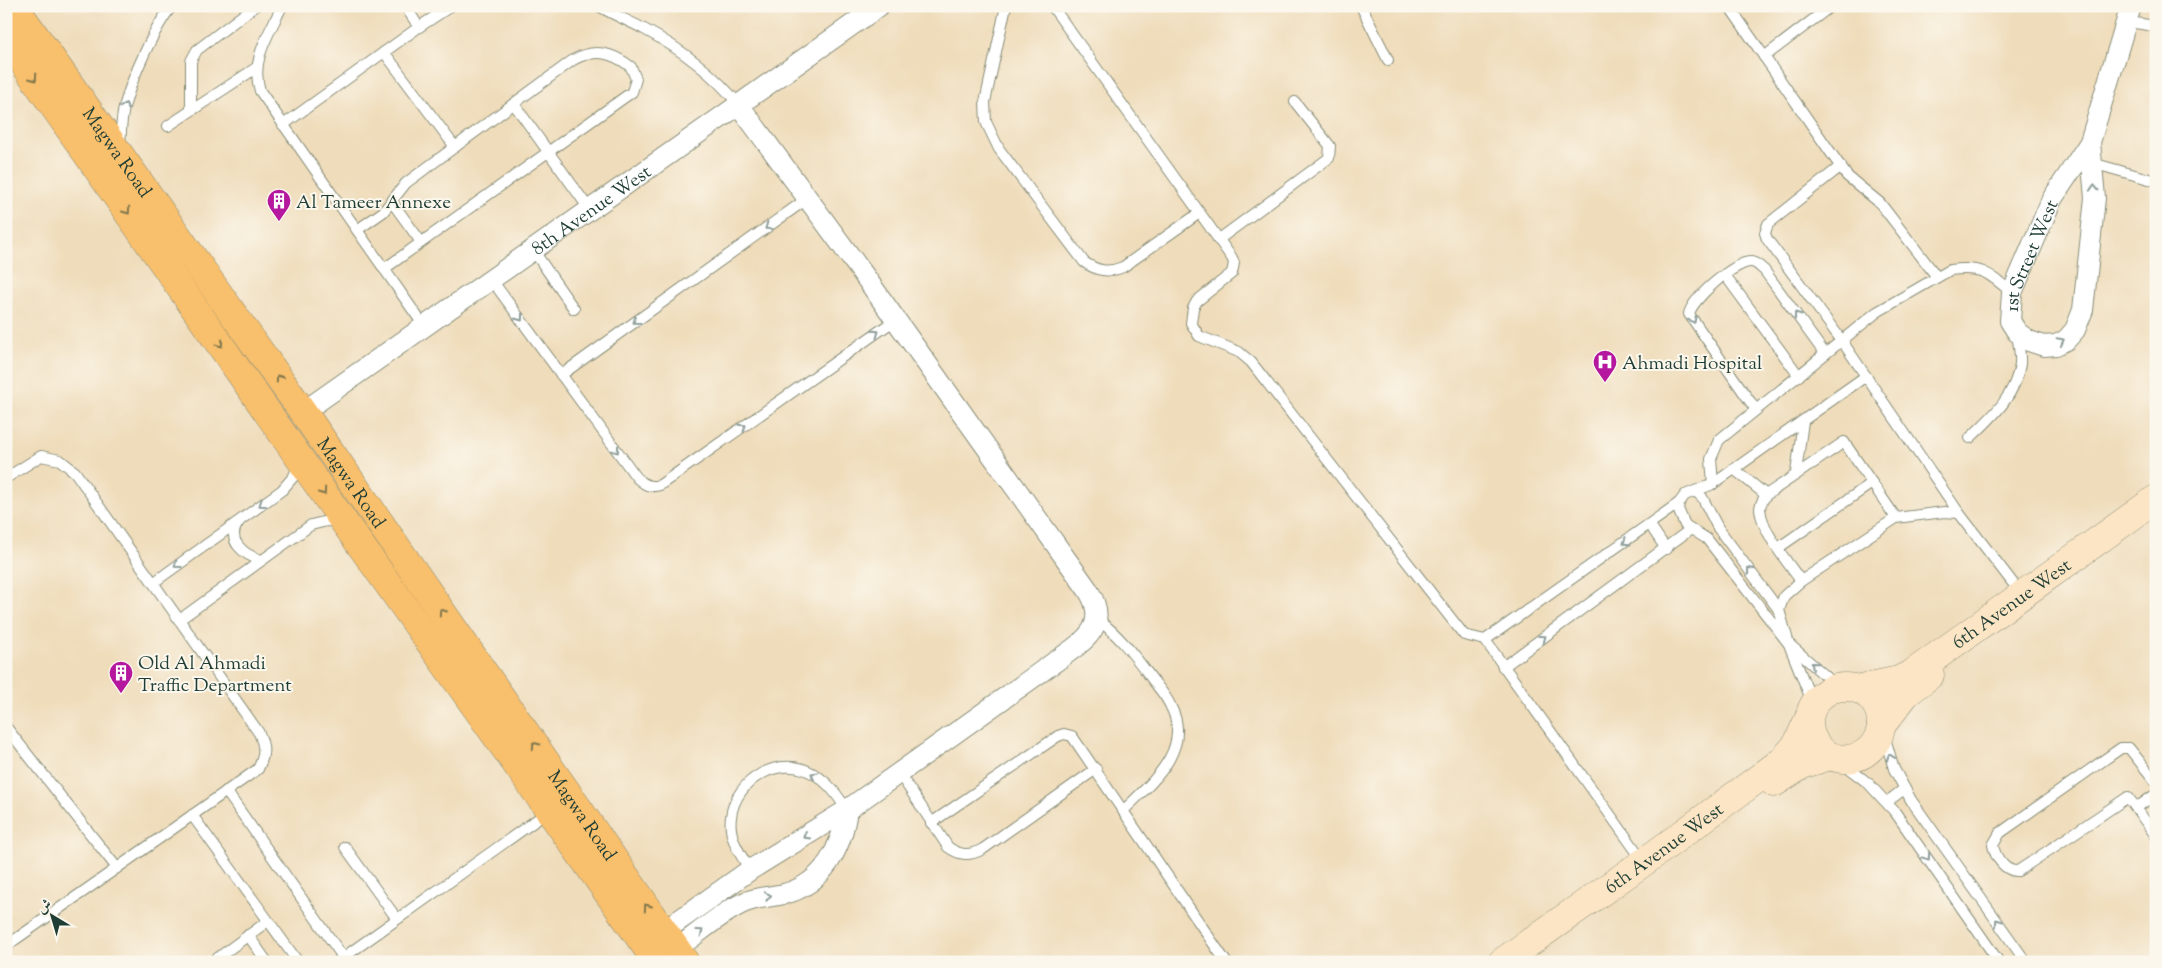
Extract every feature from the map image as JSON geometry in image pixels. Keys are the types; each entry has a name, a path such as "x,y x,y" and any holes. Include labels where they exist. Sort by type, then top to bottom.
{"main road":[{"name":"Magwa Road","path":"14,6 303,412 671,951"},
{"name":"Magwa Road","path":"6,38 344,522 550,810 671,951"},
{"name":"6th Avenue West","path":"1848,688 1899,680 1913,673 2156,499"},
{"name":"6th Avenue West","path":"1881,727 1915,686 2156,513"},
{"path":"1848,688 1866,693 1878,707 1881,727 1874,743 1866,752 1854,758 1833,757 1813,742 1811,712 1828,690 1848,688"},
{"name":"6th Avenue West","path":"1502,962 1644,862 1782,761 1797,744 1811,712"},
{"name":"6th Avenue West","path":"1522,962 1790,772 1833,757"}],"street":[{"name":"8th Avenue West","path":"303,412 879,6"},
{"name":"1st Street West","path":"2090,142 2095,198 2080,320 2075,330 2066,340 2056,345 2044,346 2029,341 2017,332 2010,321 2012,293 2052,199 2090,142 2129,14"},
{"path":"671,951 750,870 847,810 1078,646 1093,630 1097,619 1096,609 1088,590 808,198 739,105"},
{"path":"671,951 732,909 753,899 785,893 802,886 818,875 830,862 839,846 847,810"}],"lane":[{"path":"120,154 122,115 128,94 161,20 172,6"},
{"path":"191,110 191,61 194,55 201,45 255,6"},
{"path":"282,6 256,68 260,91 424,326"},
{"path":"405,6 419,27"},
{"path":"283,126 384,52 451,6"},
{"path":"599,6 643,28 683,53 719,81 739,105"},
{"path":"1006,6 985,102 986,122 1000,149 1084,262 1098,270 1115,270 1123,267 1198,214"},
{"path":"1052,6 1198,214 1232,258 1234,268 1229,277 1197,301 1193,308 1191,323 1194,330 1205,340 1239,352 1251,362 1464,635 1485,640 1644,862"},
{"path":"1361,6 1388,60"},
{"path":"1729,6 1847,176 1880,203 1937,277"},
{"path":"1764,57 1831,6"},
{"path":"2129,14 2156,26"},
{"path":"384,52 455,147"},
{"path":"357,230 378,216 392,202 406,183 573,60 588,53 605,53 631,67 636,80 632,92 384,269"},
{"path":"168,126 256,68"},
{"path":"1218,240 1329,158 1330,146 1295,102"},
{"path":"514,104 590,210"},
{"path":"2092,163 2156,181"},
{"path":"1841,166 1776,216 1768,224 1765,233 1767,239 1842,340 1959,512 2022,594"},
{"path":"561,375 808,198"},
{"path":"392,202 422,242"},
{"path":"533,250 574,309"},
{"path":"1756,410 1689,314 1694,301 1725,275 1733,269 1750,262 1757,263 1826,354"},
{"path":"1713,484 1711,459 1720,440 1877,312 1950,270 1964,268 1989,272 2012,293"},
{"path":"1725,275 1799,376"},
{"path":"491,279 637,478 644,484 653,487 660,485 895,320"},
{"path":"1970,438 2001,408 2014,385 2020,364 2017,332"},
{"path":"1485,640 1650,525 1679,503 1685,495 1713,484 1866,376"},
{"path":"1796,473 1803,421"},
{"path":"1801,582 1778,548 1762,518 1761,503 1766,495 1796,473 1844,442 1896,518"},
{"path":"6,478 41,456 60,460 75,472 259,733 264,746 264,757 258,768 6,946"},
{"path":"153,583 282,490 294,476 300,459"},
{"path":"1734,469 1766,495"},
{"path":"1778,548 1872,484"},
{"path":"1694,491 1702,496 1718,528 1779,610 1811,712"},
{"path":"1679,503 1680,516 1685,525 1707,538 1789,644 1848,688"},
{"path":"1779,610 1784,596 1801,582 1896,518 1959,512"},
{"path":"241,519 236,526 234,536 239,548 244,554 262,560"},
{"path":"179,620 311,526 327,521 344,522"},
{"path":"1650,525 1666,549"},
{"path":"1503,667 1666,549 1691,528"},
{"path":"1097,619 1115,633 1130,650 1172,707 1176,721 1175,750 1168,763 1124,810"},
{"path":"6,727 117,868"},
{"path":"1881,727 1890,759 1904,789 2026,962"},
{"path":"931,823 1061,734 1068,735 1075,739 1096,769 1226,962"},
{"path":"2156,782 2129,748 2121,748 2000,833 1993,845 1994,851 2007,869 2011,871 2018,870 2128,797 2156,836"},
{"path":"1833,757 1868,783 1887,802 1999,962"},
{"path":"750,870 732,836 731,818 735,800 746,785 760,774 777,768 796,767 813,773 827,784 847,810"},
{"path":"899,773 948,847 956,853 975,854 1096,769"},
{"path":"1887,802 1904,789"},
{"path":"226,791 340,960 550,810"},
{"path":"2136,808 2156,794"},
{"path":"192,815 298,962"},
{"path":"1916,841 1932,829"},
{"path":"345,847 396,919"},
{"path":"212,962 268,921"},
{"path":"248,936 268,962"}],"place":[{"name":"Al Tameer Annexe","path":"279,222"},
{"name":"Ahmadi Hospital","path":"1605,383"},
{"name":"Old Al Ahmadi Traffic Department","path":"121,694"}]}
